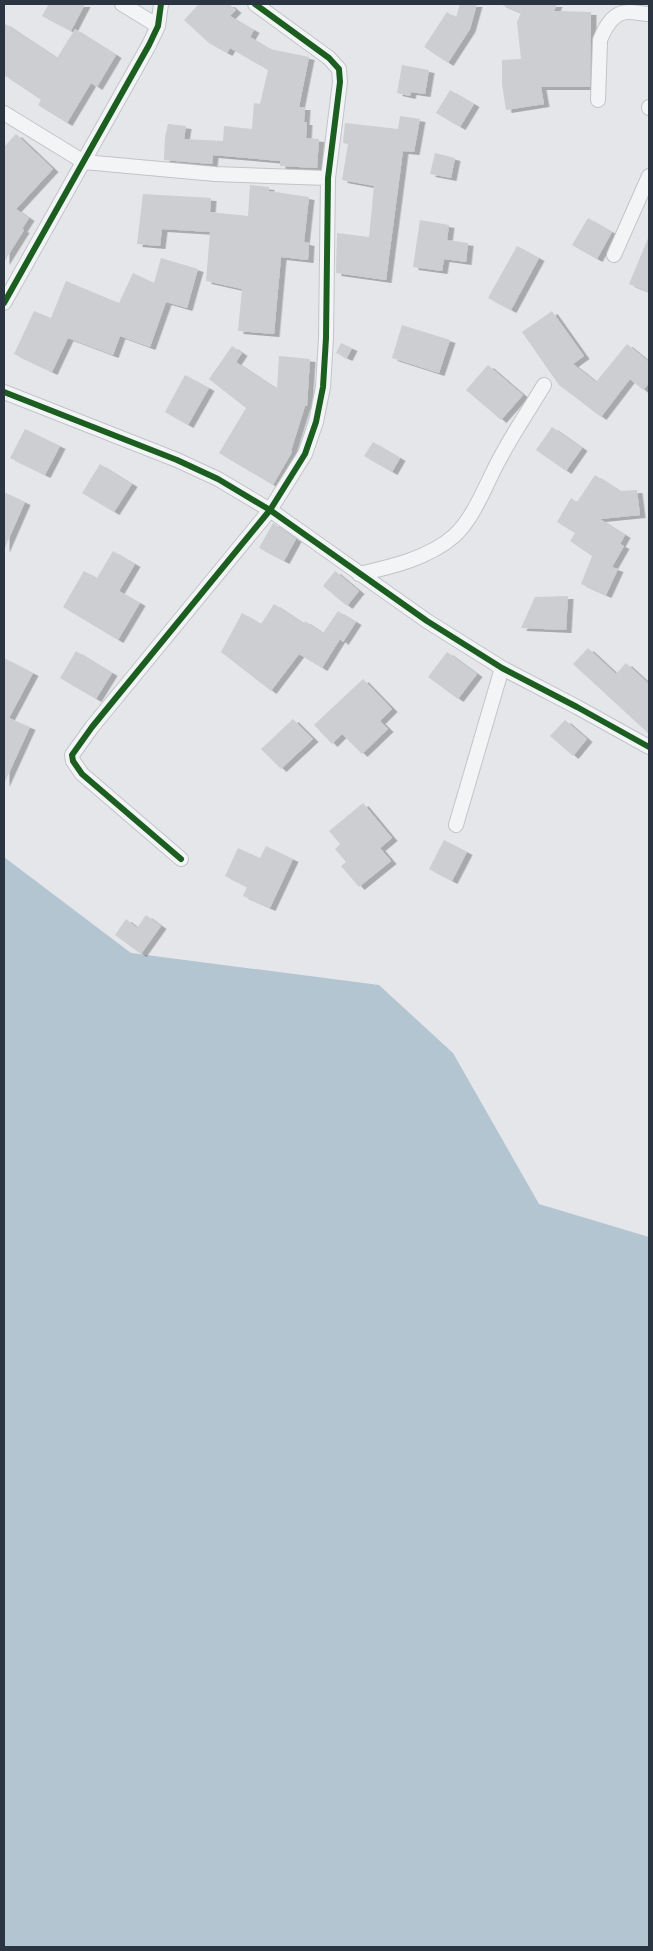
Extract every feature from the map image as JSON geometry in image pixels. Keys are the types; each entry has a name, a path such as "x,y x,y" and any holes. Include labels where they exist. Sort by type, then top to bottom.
{"street":[{"path":"122,4 158,26"},
{"path":"4,303 158,26 162,4"},
{"path":"181,859 82,774 72,755 92,727 270,510 305,454 316,422 323,387 326,338 328,178 340,82 339,69 329,58 255,4"},
{"path":"598,100 600,40 603,32 610,21 622,12 649,14"},
{"path":"4,113 84,162 215,174 328,178"},
{"path":"614,255 649,176"},
{"path":"359,574 399,566 427,553 453,537 468,521 504,451 544,385"},
{"path":"4,392 186,464 218,479 270,510 427,621 502,668 649,747"},
{"path":"456,824 502,668"}],"water":[{"path":"4,857 131,953 379,985 453,1053 539,1204 649,1237 649,1947 4,1947"}],"building":[{"path":"49,4 85,4 71,31 42,16"},
{"path":"199,4 229,4 236,10 230,16 254,30 250,37 270,49 309,57 299,107 305,107 304,122 307,122 306,138 319,139 317,168 280,166 280,161 213,155 212,164 164,160 165,137 168,124 186,126 184,139 223,141 224,126 252,129 254,103 260,104 268,70 230,48 227,53 209,43 184,20"},
{"path":"460,4 477,4 470,29 448,63 424,47 447,12 456,18"},
{"path":"500,4 557,4 554,11 591,12 590,87 541,87 544,104 506,110 502,84 502,60 521,59 517,22 521,13"},
{"path":"4,23 57,58 75,29 116,55 97,87 91,83 67,123 38,105 41,100 4,75"},
{"path":"402,65 429,70 425,94 411,92 410,96 397,93"},
{"path":"450,90 474,104 460,127 436,113"},
{"path":"400,116 420,119 414,152 403,151 386,280 336,273 337,233 369,237 374,186 342,180 348,144 343,143 345,123 398,129"},
{"path":"16,134 53,169 16,209 29,218 22,229 24,230 4,262 4,147"},
{"path":"435,153 455,158 451,178 430,174"},
{"path":"250,185 269,187 269,191 309,197 304,242 309,243 308,260 281,257 274,334 238,331 242,289 206,281 210,232 162,229 160,246 137,244 143,194 211,198 210,212 248,216"},
{"path":"588,218 612,232 597,259 572,245"},
{"path":"420,220 449,225 447,240 468,243 466,262 444,259 442,271 413,267"},
{"path":"649,236 649,292 629,284"},
{"path":"517,246 539,258 511,310 488,298"},
{"path":"161,258 198,269 187,308 166,302 150,347 120,336 113,355 68,338 52,372 14,354 34,311 51,318 66,281 119,303 133,273 154,283"},
{"path":"552,311 584,356 573,364 596,382 627,344 649,362 649,383 643,390 630,379 601,417 559,385 522,332"},
{"path":"402,325 450,340 439,373 392,358"},
{"path":"341,343 352,348 347,358 336,353"},
{"path":"232,346 242,353 236,362 277,389 279,356 310,359 307,406 305,406 292,452 273,485 219,453 246,408 209,379"},
{"path":"488,365 523,395 501,420 466,390"},
{"path":"185,375 209,388 188,425 165,412"},
{"path":"552,427 582,448 566,471 536,450"},
{"path":"25,429 60,446 45,475 10,458"},
{"path":"373,442 400,458 392,472 364,456"},
{"path":"100,464 132,484 114,512 82,493"},
{"path":"595,475 620,491 637,490 640,515 600,519 625,535 620,544 624,546 612,567 618,569 606,595 581,584 592,556 570,541 575,533 557,522 571,498 577,502"},
{"path":"4,492 25,502 4,550"},
{"path":"273,523 296,539 284,561 259,548"},
{"path":"113,551 135,564 119,591 140,603 118,640 63,607 84,571 97,578"},
{"path":"335,571 359,591 347,606 323,586"},
{"path":"568,596 566,630 521,628 535,597"},
{"path":"274,604 304,624 305,621 323,633 338,611 356,622 343,642 340,639 322,668 299,654 271,691 221,652 242,613 261,624"},
{"path":"588,648 616,674 626,663 649,684 649,734 573,664"},
{"path":"76,651 112,673 96,699 60,678"},
{"path":"447,652 477,674 458,699 428,677"},
{"path":"4,658 33,673 9,718 30,727 4,784"},
{"path":"363,679 392,709 380,721 388,729 362,754 342,734 332,744 314,725"},
{"path":"293,719 313,739 281,769 261,749"},
{"path":"565,720 587,739 573,756 550,736"},
{"path":"363,803 392,838 380,848 391,861 359,887 341,866 346,862 335,849 340,844 329,831"},
{"path":"444,840 467,852 452,881 429,869"},
{"path":"266,846 293,859 270,908 243,896 247,887 225,876 238,848 260,858"},
{"path":"146,915 161,926 141,954 115,935 126,919 137,928"}],"cycle path":[{"path":"4,303 149,45 158,26 161,4"},
{"path":"181,859 82,774 73,761 72,755 92,727 270,510 305,454 316,422 323,387 326,338 328,178 340,82 339,69 329,58 255,4"},
{"path":"4,392 177,460 218,479 270,510 427,621 502,668 649,747"}]}
